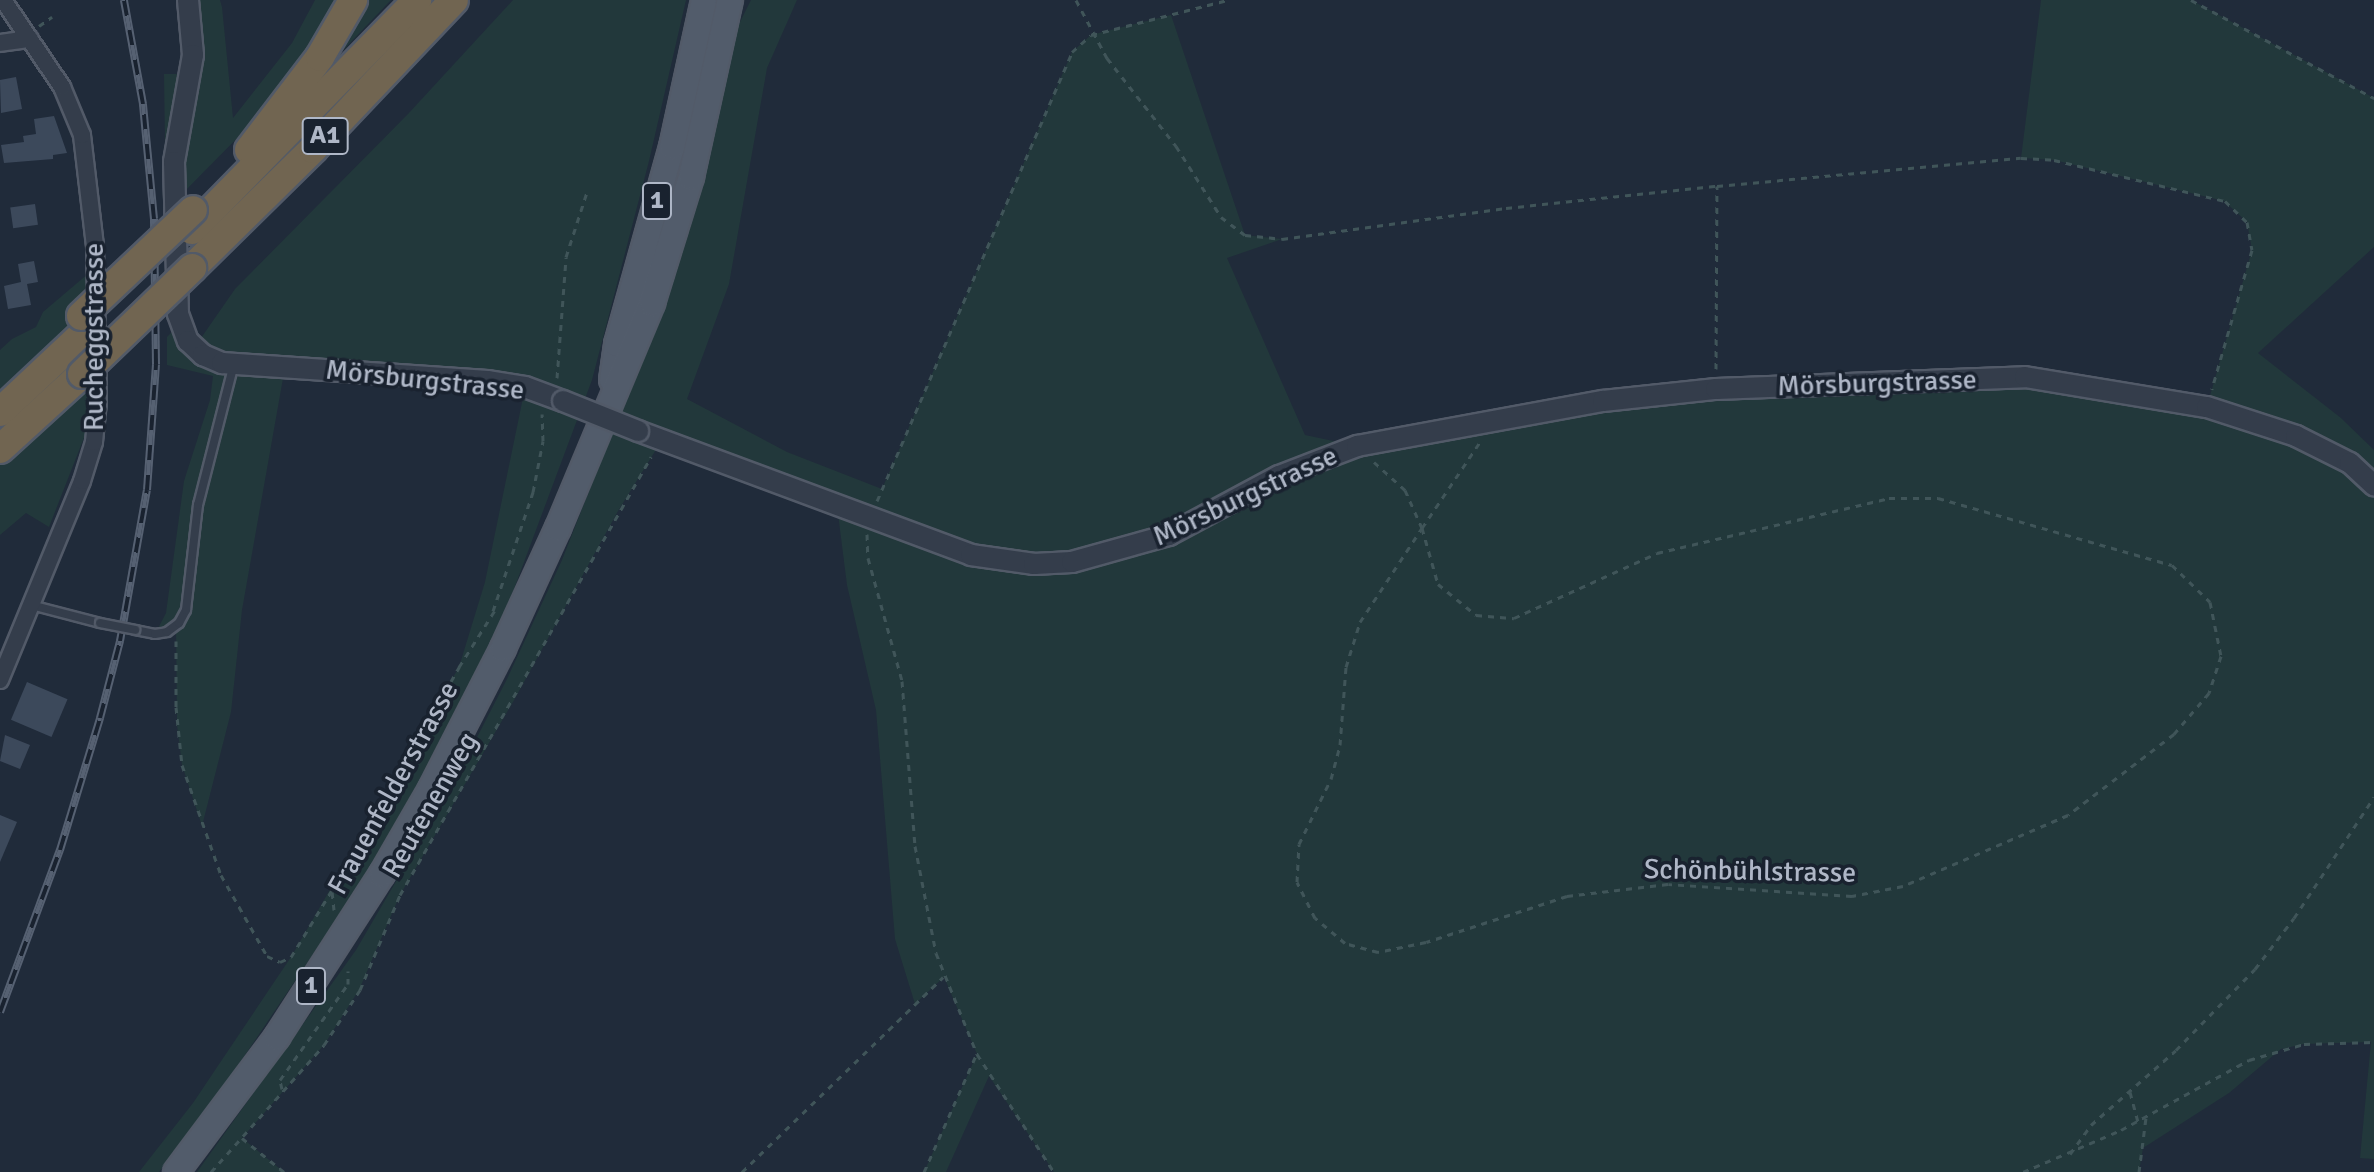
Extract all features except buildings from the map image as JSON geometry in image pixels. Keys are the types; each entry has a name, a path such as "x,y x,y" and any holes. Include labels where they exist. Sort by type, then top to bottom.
{"highway":[{"path":"192,220 293,96 353,0"},
{"name":"A1","path":"0,412 42,373 81,326 417,0"},
{"name":"A1","path":"0,449 82,374 313,149 454,0"}],"main road":[{"name":"Frauenfelderstrasse","path":"608,402 617,344 672,147 704,0"},
{"name":"Frauenfelderstrasse","path":"176,1172 223,1112 310,988 431,789 558,528 608,402 648,314 691,177 730,0"}],"street":[{"name":"Rucheggstrasse","path":"0,680 85,471 95,434 98,402 95,246 85,148 69,99 3,0"},
{"name":"Mörsburgstrasse","path":"188,0 193,55 174,162 178,314 182,333 195,349 212,361 234,364 487,381 525,387 971,555 1034,564 1072,562 1169,535 1279,476 1357,446 1603,401 1716,389 2025,377 2207,407 2296,436 2350,463 2374,485"},
{"path":"0,43 30,39"}],"lane":[{"path":"31,605 159,634 176,627 188,603 198,505 234,364"}],"path":[{"path":"1076,0 1091,35 1176,146 1221,217 1245,235 1282,239 1506,208 2021,158 2054,160 2225,201 2247,222 2252,250 2207,407"},
{"path":"1054,1172 977,1054 943,977 919,870 902,681 868,558 869,517 1072,52 1091,35 1227,0"},
{"path":"2191,0 2374,98"},
{"path":"46,21 52,17"},
{"path":"1716,389 1717,186"},
{"path":"559,399 566,257 587,192"},
{"path":"490,618 533,492 543,419"},
{"name":"Schönbühlstrasse","path":"1357,446 1405,490 1422,528 1438,584 1476,615 1514,618 1657,553 1889,498 1938,498 2172,565 2210,602 2221,656 2209,693 2174,734 2068,815 1903,886 1852,896 1668,884 1567,896 1426,942 1378,952 1345,943 1315,918 1297,882 1299,844 1331,779 1340,745 1346,667 1360,622 1422,528 1496,419"},
{"name":"Reutenenweg","path":"211,1172 324,1045 360,990 400,895 513,702 606,532 662,440"},
{"path":"176,627 175,696 182,765 221,875 267,956 280,962 291,957 490,618 508,593"},
{"path":"2070,1154 2091,1125 2176,1050 2268,953 2374,797"},
{"path":"332,890 335,916"},
{"path":"283,1090 280,1080 348,984 348,971"},
{"path":"742,1172 943,977"},
{"path":"2023,1172 2138,1122 2249,1060 2304,1044 2374,1042"},
{"path":"924,1172 977,1054"},
{"path":"2130,1092 2138,1122"},
{"path":"2139,1172 2146,1117"},
{"path":"242,1138 284,1172"}],"green space":[{"path":"195,0 220,0 233,118 292,43 315,0 341,0 317,41 266,109 183,193 184,135 198,90 202,52"},
{"path":"353,0 391,0 330,64"},
{"path":"513,0 686,0 649,161 592,380 508,605 441,746 359,886 216,1098 159,1172 139,1172 193,1103 291,957 459,667 485,582 525,388 285,367 242,610 231,712 202,826 182,765 177,725 176,628 155,634 166,613 184,481 210,400 213,376 167,365 167,337 189,315 201,338 235,289 408,114"},
{"path":"751,0 797,0 767,68 729,284 687,399 787,452 882,489 1072,52 1091,35 1171,15 1245,235 1282,239 1227,258 1305,435 1357,446 1603,401 2025,377 2207,406 2252,250 2247,222 2224,201 2054,160 2021,158 2041,0 2191,0 2374,98 2374,247 2258,353 2341,418 2374,450 2374,1159 2360,1158 2371,1042 2304,1044 2281,1049 2229,1093 2143,1148 2139,1172 1054,1172 989,1076 946,1172 924,1172 977,1054 944,977 915,1004 895,939 876,710 847,585 837,506 662,440 618,511 513,702 400,895 359,990 324,1045 242,1138 284,1172 197,1172 356,950 454,782 507,679 562,560 669,287 694,210 737,28"},
{"path":"164,74 182,74 165,145"},
{"path":"96,267 98,402 49,527 26,513 0,535 0,350 12,339 36,327 43,312"}],"railway":[{"path":"0,1012 60,850 100,718 120,641 147,490 156,364 154,219 143,104 124,0"}]}
